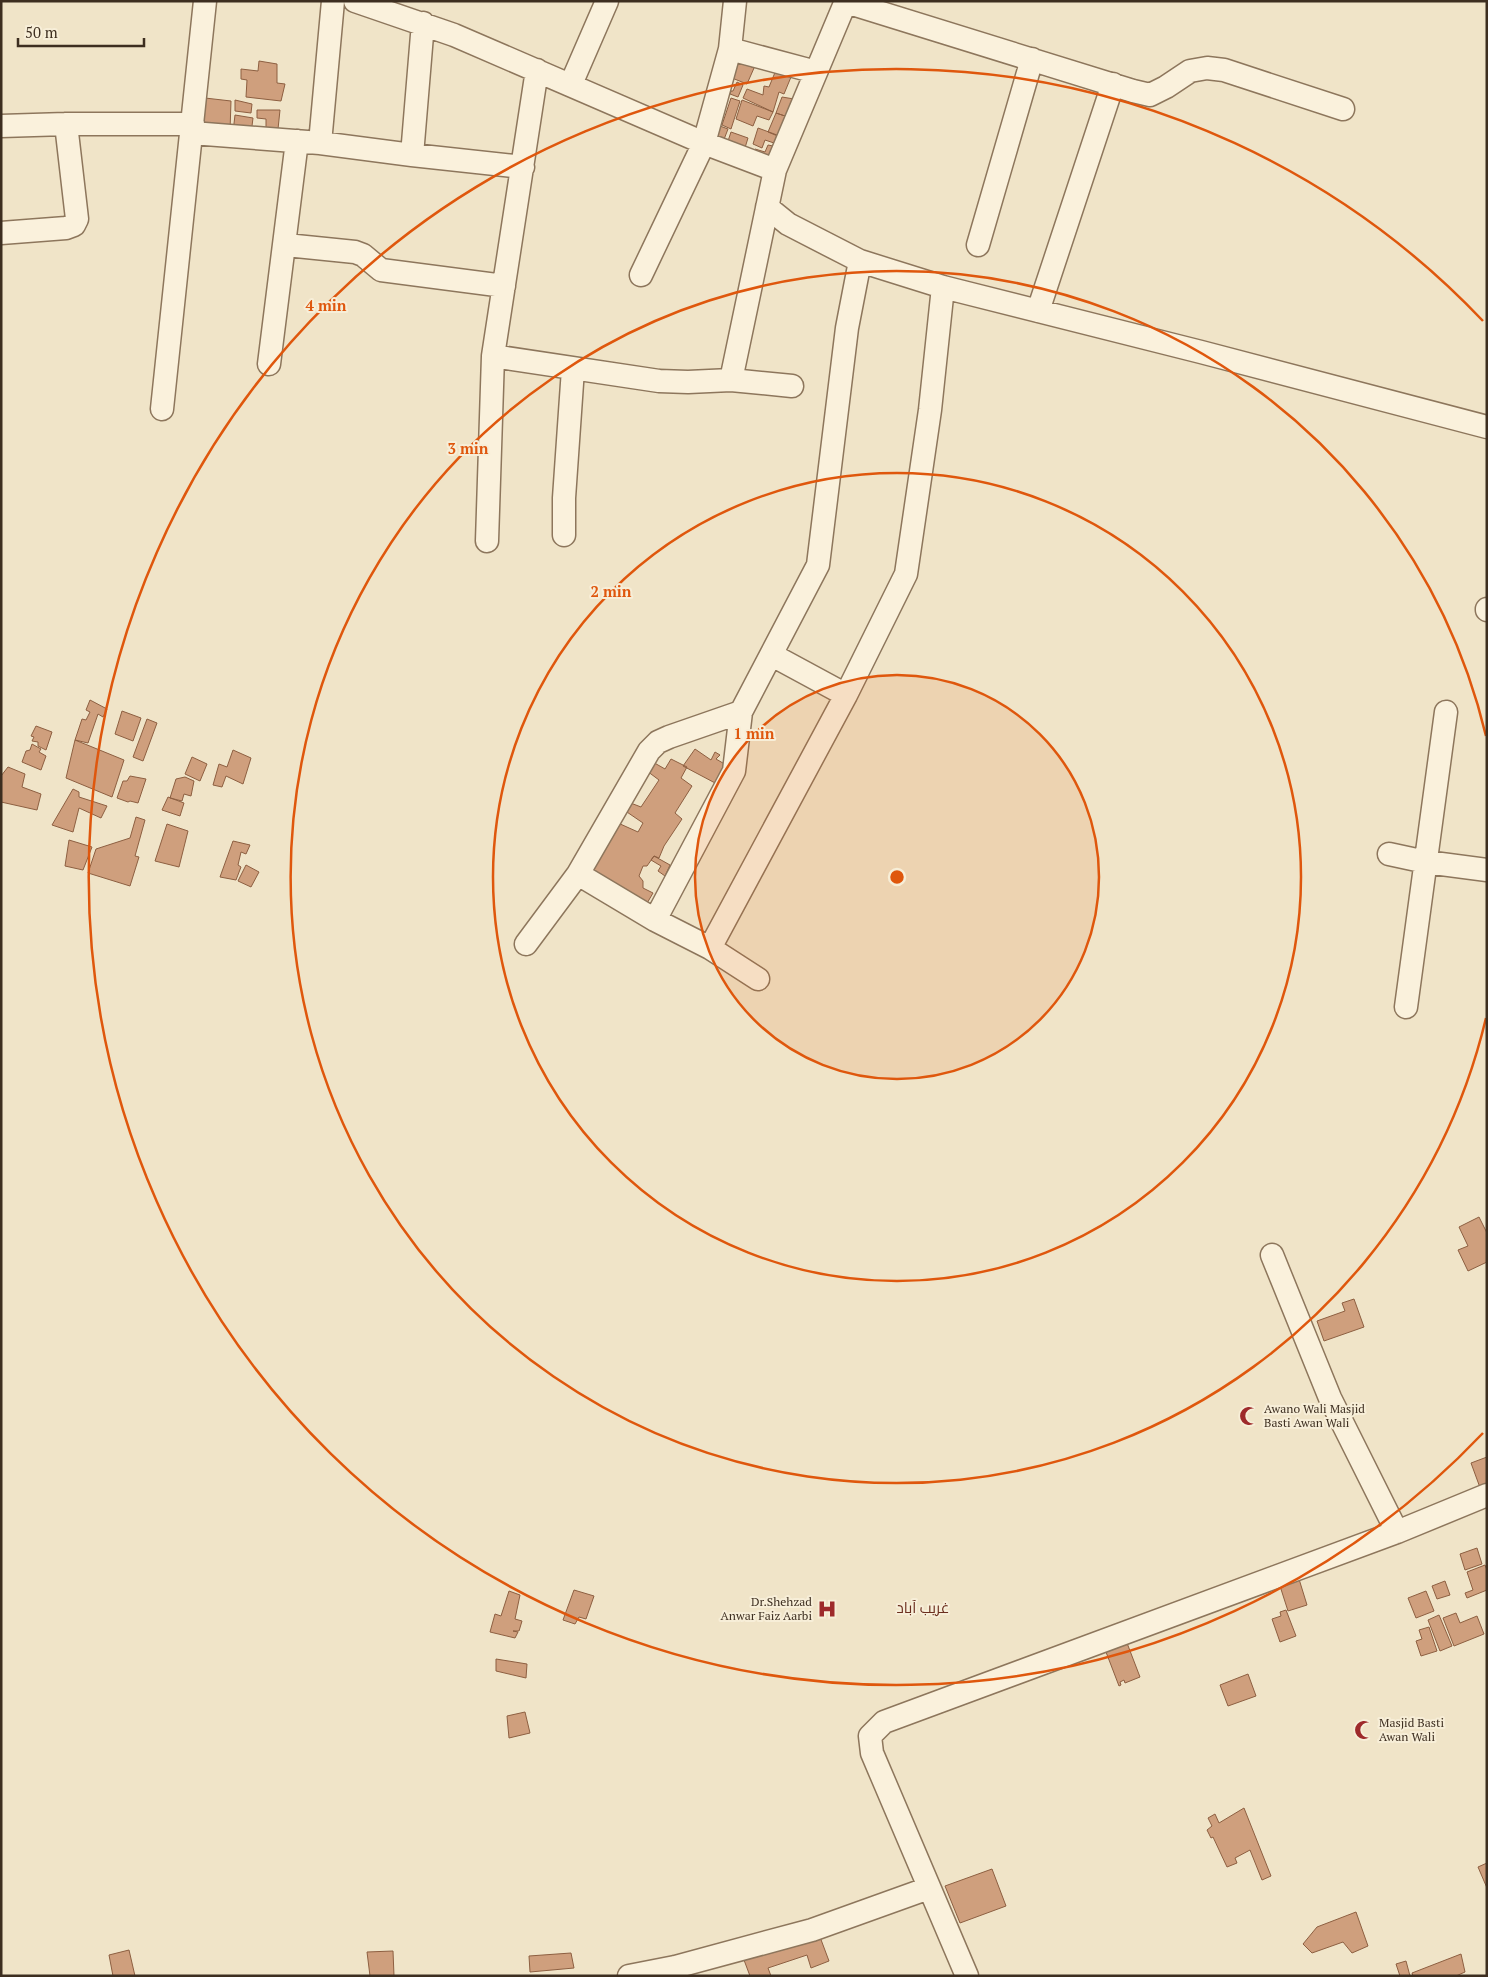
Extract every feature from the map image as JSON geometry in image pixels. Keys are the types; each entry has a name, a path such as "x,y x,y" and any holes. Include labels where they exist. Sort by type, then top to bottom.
{"street":[{"path":"162,409 205,1"},
{"path":"320,143 334,1"},
{"path":"355,1 423,23 571,84 704,143 776,170"},
{"path":"571,84 606,1"},
{"path":"641,275 704,143 730,49 735,1"},
{"path":"731,380 776,170 846,2 1150,94 1166,87 1190,71 1207,68 1224,70 1343,109"},
{"path":"412,155 423,23"},
{"path":"730,49 816,72"},
{"path":"978,245 1032,59"},
{"path":"487,541 493,356 538,70"},
{"path":"1038,311 1113,84"},
{"path":"1,233 66,228 77,220 66,124"},
{"path":"1,126 66,124 193,128 523,167"},
{"path":"269,364 286,245 297,141"},
{"path":"767,207 788,224 860,261 943,287 1487,427"},
{"path":"286,245 355,252 363,255 381,270 504,286"},
{"path":"655,920 734,772 741,712 818,565 847,328 860,261"},
{"path":"710,948 846,694 906,574 930,410 943,287"},
{"path":"493,356 659,381 731,380 792,386"},
{"path":"564,535 564,498 573,369"},
{"path":"772,655 846,694"},
{"path":"526,944 578,874 648,751 658,742 669,736 741,712"},
{"path":"1406,1007 1446,712"},
{"path":"1389,854 1426,862 1487,870"},
{"path":"578,874 655,920 710,948 758,980"},
{"path":"1272,1255 1330,1398 1397,1532"},
{"path":"967,1976 872,1753 870,1736 884,1722 1397,1532 1487,1495"},
{"path":"629,1976 675,1967 812,1930 928,1888"}],"building":[{"path":"733,59 754,68 747,84 727,76"},
{"path":"259,61 277,64 277,83 285,84 281,101 246,97 247,80 241,79 241,69 258,71"},
{"path":"776,70 791,77 784,94 779,92 773,112 743,98 747,89 763,95 764,86 769,87"},
{"path":"737,82 743,85 738,97 730,94"},
{"path":"782,97 794,99 794,119 776,113"},
{"path":"205,98 231,101 230,131 203,127"},
{"path":"731,98 740,101 731,129 722,125"},
{"path":"235,100 252,104 251,113 235,111"},
{"path":"742,100 773,112 769,120 757,116 753,126 736,119"},
{"path":"257,110 280,110 278,129 266,128 266,119 257,118"},
{"path":"776,113 794,119 785,139 768,132"},
{"path":"235,115 253,118 251,134 233,132"},
{"path":"720,126 728,129 723,142 716,139"},
{"path":"758,128 777,135 774,143 765,140 762,148 753,144"},
{"path":"731,132 748,138 744,151 727,144"},
{"path":"768,145 773,146 775,164 752,155 755,149 765,152"},
{"path":"90,700 107,709 103,717 98,714 88,743 75,740 82,719 86,720 90,712 86,710"},
{"path":"122,711 141,718 133,741 115,734"},
{"path":"147,719 157,723 143,761 133,757"},
{"path":"36,726 52,732 46,750 38,746 38,742 32,741 34,737 31,736"},
{"path":"75,740 124,760 112,797 66,778"},
{"path":"32,744 41,749 39,752 46,756 41,770 22,762 26,751 30,750"},
{"path":"695,749 711,760 715,752 720,755 716,759 728,766 717,784 683,766"},
{"path":"233,750 251,758 243,784 226,776 222,787 213,785 219,764 227,767"},
{"path":"192,757 207,764 200,781 185,774"},
{"path":"671,759 687,767 681,778 692,786 675,813 682,819 664,846 659,858 654,856 647,866 643,866 639,876 643,881 643,888 653,893 646,905 587,872 618,823 638,832 643,823 624,810 628,802 641,807 659,780 647,771 651,761 665,769"},
{"path":"8,767 25,774 22,787 41,794 37,810 1,802 1,776"},
{"path":"130,776 146,779 138,803 117,798 123,781 127,781"},
{"path":"185,777 194,781 191,796 184,794 182,801 170,798 176,779"},
{"path":"73,789 79,792 79,797 107,806 101,818 79,808 73,832 52,825"},
{"path":"168,797 184,803 180,816 162,810"},
{"path":"136,817 145,820 135,856 139,857 130,886 88,873 96,849 130,838"},
{"path":"167,824 188,831 179,867 155,861"},
{"path":"69,840 92,847 83,870 65,866"},
{"path":"233,841 250,845 246,854 241,852 238,865 241,867 236,880 220,877"},
{"path":"654,856 670,865 665,876 658,871 661,866 651,860"},
{"path":"246,865 259,872 251,887 238,881"},
{"path":"1479,1217 1487,1233 1487,1262 1468,1271 1458,1250 1468,1246 1459,1227"},
{"path":"1354,1299 1364,1327 1324,1341 1317,1321 1345,1311 1342,1303"},
{"path":"1487,1457 1487,1491 1482,1493 1471,1463"},
{"path":"1477,1548 1482,1564 1465,1570 1460,1554"},
{"path":"1485,1565 1487,1570 1487,1590 1467,1598 1465,1593 1473,1590 1467,1572"},
{"path":"1299,1579 1307,1605 1288,1611 1280,1586"},
{"path":"1445,1581 1450,1595 1437,1599 1432,1586"},
{"path":"574,1590 594,1596 586,1619 579,1617 575,1624 563,1620"},
{"path":"509,1591 520,1595 515,1619 522,1621 519,1631 513,1631 518,1632 515,1638 490,1632 495,1614 501,1616"},
{"path":"1426,1591 1434,1611 1416,1618 1408,1598"},
{"path":"1286,1610 1296,1636 1280,1642 1272,1619 1281,1616 1280,1612"},
{"path":"1456,1613 1460,1623 1477,1616 1484,1634 1454,1646 1443,1618"},
{"path":"1439,1615 1452,1646 1440,1651 1428,1620"},
{"path":"1429,1627 1437,1651 1421,1656 1416,1641 1422,1639 1419,1630"},
{"path":"1127,1643 1140,1677 1125,1683 1124,1680 1120,1682 1121,1685 1119,1686 1106,1652"},
{"path":"496,1659 527,1664 526,1678 496,1671"},
{"path":"1248,1674 1256,1696 1228,1706 1220,1685"},
{"path":"525,1712 530,1733 509,1738 507,1716"},
{"path":"1244,1808 1271,1876 1262,1880 1250,1850 1235,1858 1237,1863 1227,1867 1213,1837 1211,1838 1207,1830 1212,1826 1208,1818 1215,1814 1219,1823"},
{"path":"1487,1863 1487,1888 1478,1867"},
{"path":"992,1869 1006,1906 960,1923 945,1886"},
{"path":"1356,1912 1368,1946 1352,1953 1343,1942 1312,1953 1303,1944 1317,1927"},
{"path":"820,1937 829,1961 811,1968 807,1955 768,1968 771,1976 750,1976 744,1960"},
{"path":"129,1950 135,1976 113,1976 109,1955"},
{"path":"393,1951 394,1976 370,1976 367,1952"},
{"path":"571,1953 574,1968 530,1972 529,1956"},
{"path":"1461,1954 1465,1972 1456,1976 1413,1976 1412,1973"},
{"path":"1406,1961 1410,1976 1400,1976 1396,1964"}],"place":[{"name":"Awano Wali Masjid Basti Awan Wali","path":"1249,1416"},
{"name":"Dr.Shehzad Anwar Faiz Aarbi","path":"827,1609"},
{"name":"Masjid Basti Awan Wali","path":"1364,1730"}],"district":[{"name":"غریب آباد","path":"923,1608"}]}
